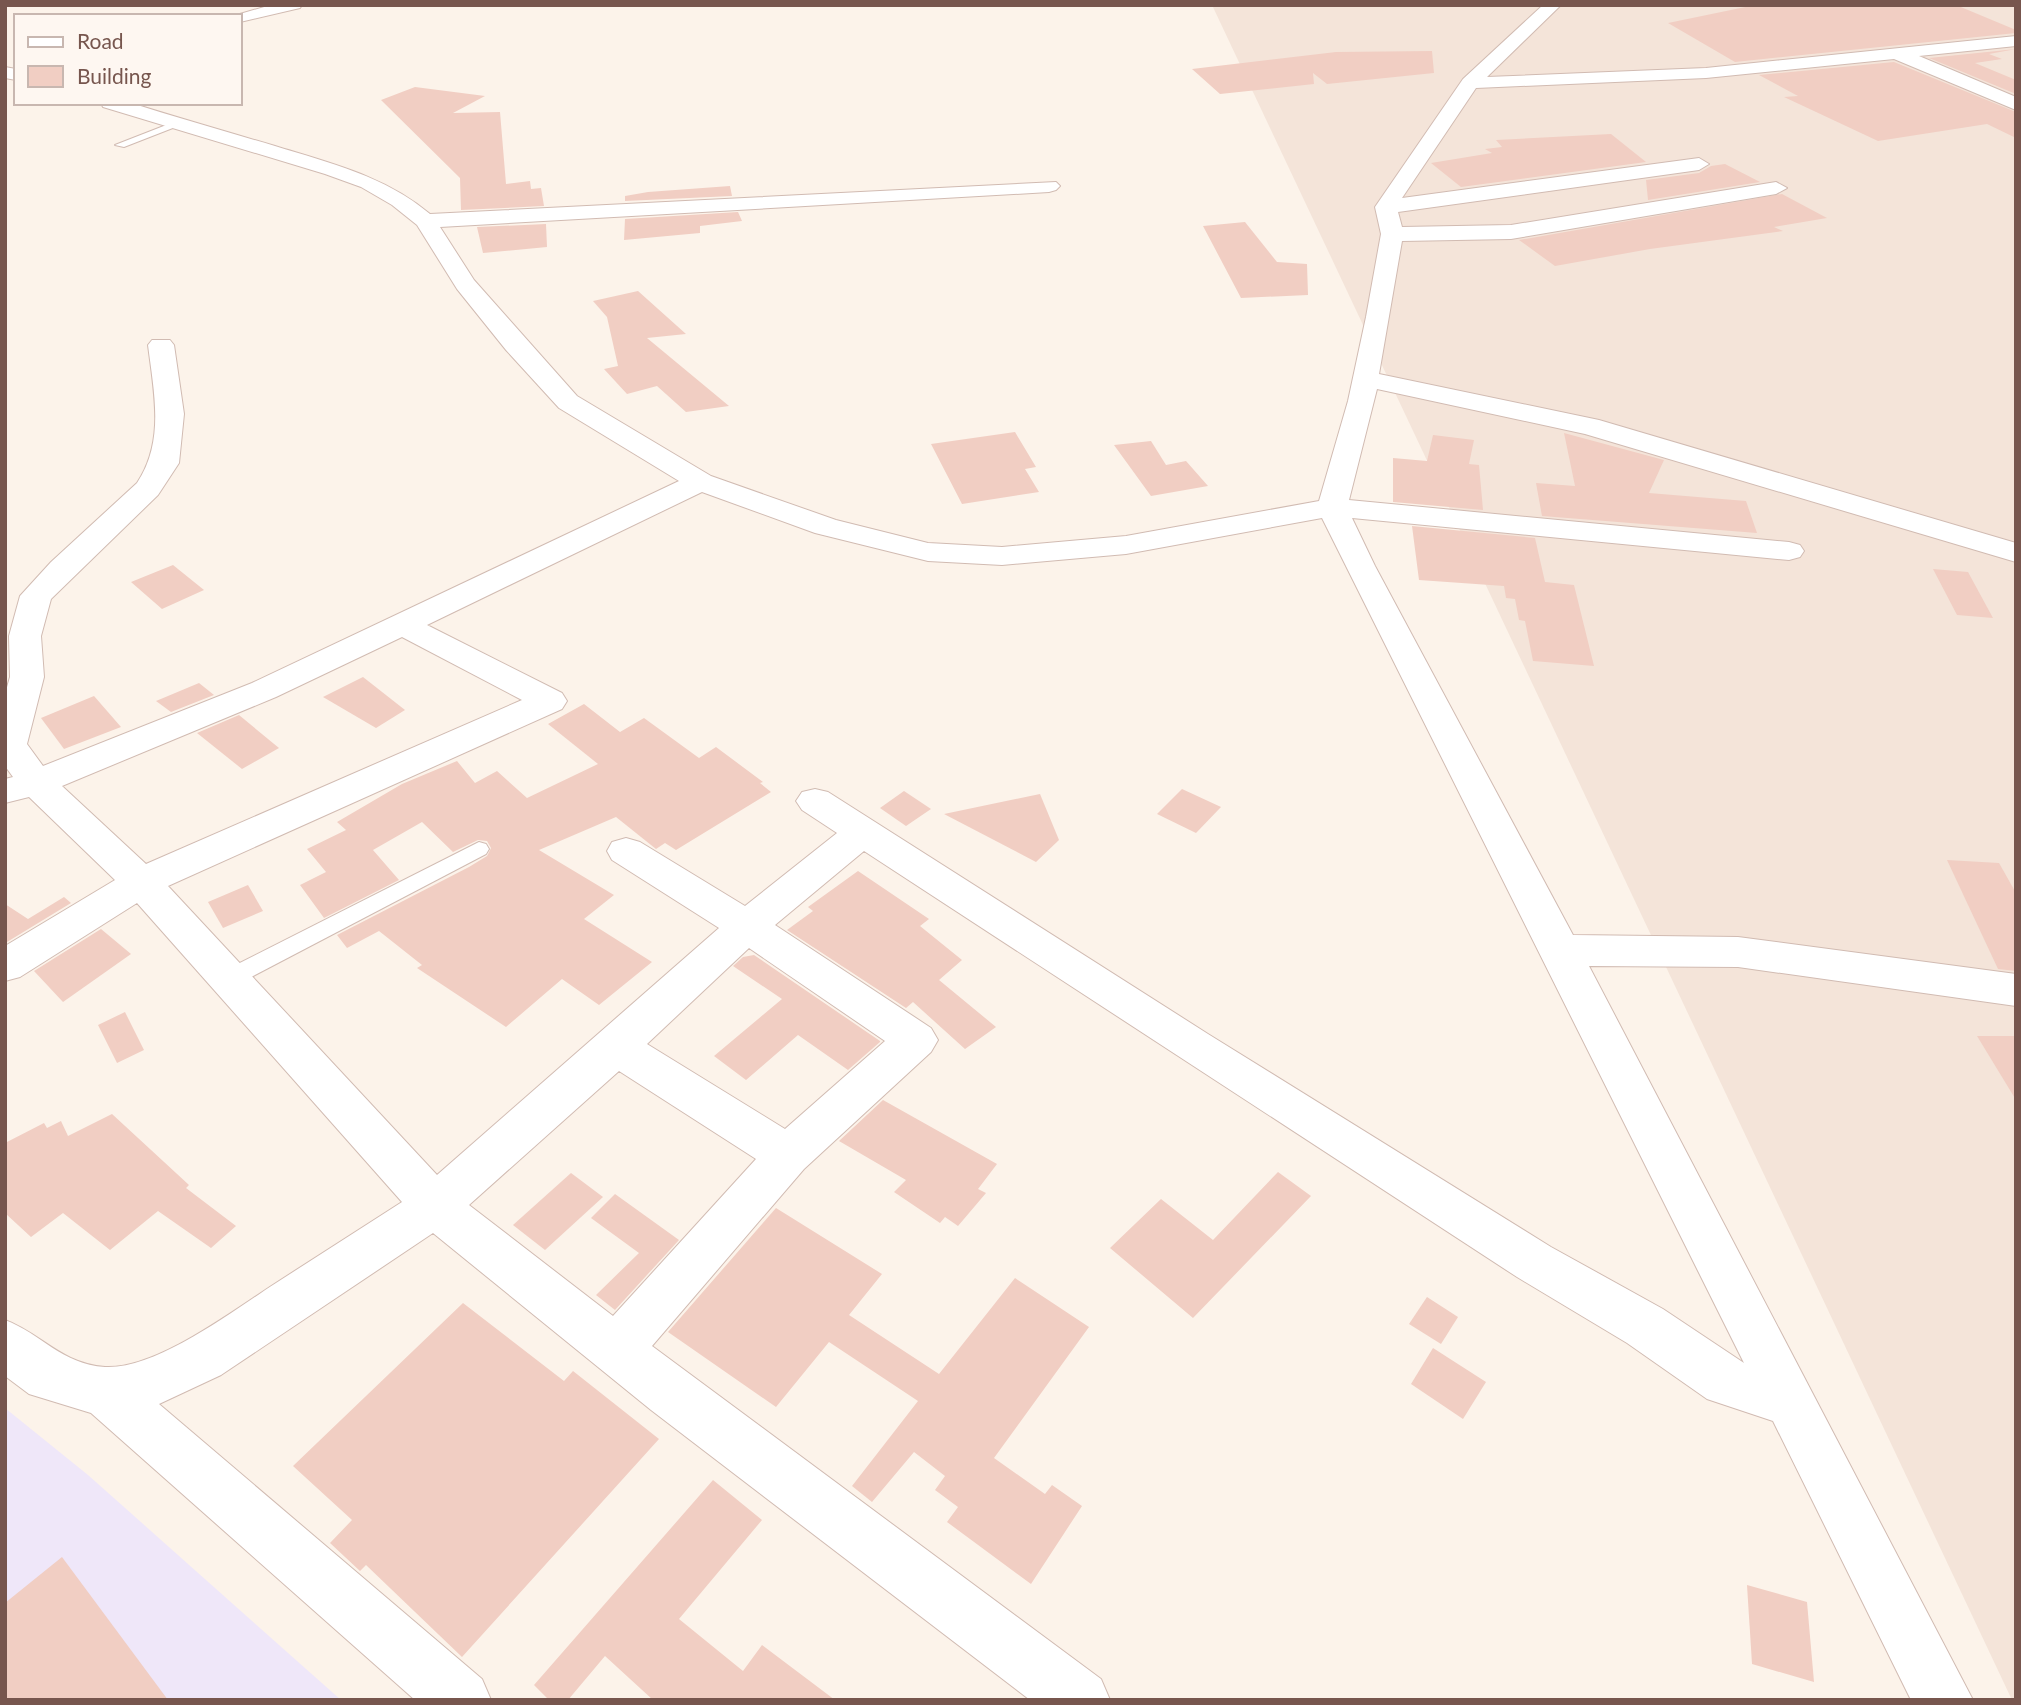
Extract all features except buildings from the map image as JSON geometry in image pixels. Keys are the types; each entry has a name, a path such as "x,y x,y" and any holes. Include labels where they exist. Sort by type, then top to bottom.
{"street":[{"path":"242,18 294,5"},
{"path":"1555,6 1470,83 1423,148 1386,207 1392,234 1365,379 1332,507 1359,566 1943,1700"},
{"path":"1470,83 1706,73 2016,41"},
{"path":"1896,54 2016,104"},
{"path":"116,105 368,183 400,200 425,221 465,284 514,345 568,402 701,482 866,538 928,552 989,556 1034,555 1126,545 1332,507 1789,551"},
{"path":"1386,207 1699,164"},
{"path":"425,221 1049,186"},
{"path":"1392,234 1466,234 1548,227 1776,188"},
{"path":"161,345 170,414 165,464 148,489 36,596 25,636 27,677 9,745 21,787 141,881 435,1206 616,1349 1080,1700"},
{"path":"1365,379 1525,415 1589,426 2016,553"},
{"path":"21,787 264,690 405,626 588,534 701,482"},
{"path":"5,966 141,881 550,701 405,626"},
{"path":"815,801 1193,1046 1534,1262 1645,1326 1726,1382 1788,1401"},
{"path":"5,1344 47,1377 106,1392 150,1383 203,1358 435,1206 747,926 863,832"},
{"path":"616,1349 788,1154 916,1040 747,926 626,851"},
{"path":"1559,950 1738,952 2016,990"},
{"path":"615,1047 788,1154"},
{"path":"106,1392 461,1700"}],"lane":[{"path":"120,145 178,124"},
{"path":"228,979 479,849"}],"shaded area":[{"path":"1212,5 2016,5 2016,1700 2012,1700"},
{"path":"5,1408 88,1475 341,1700 5,1700"}]}
